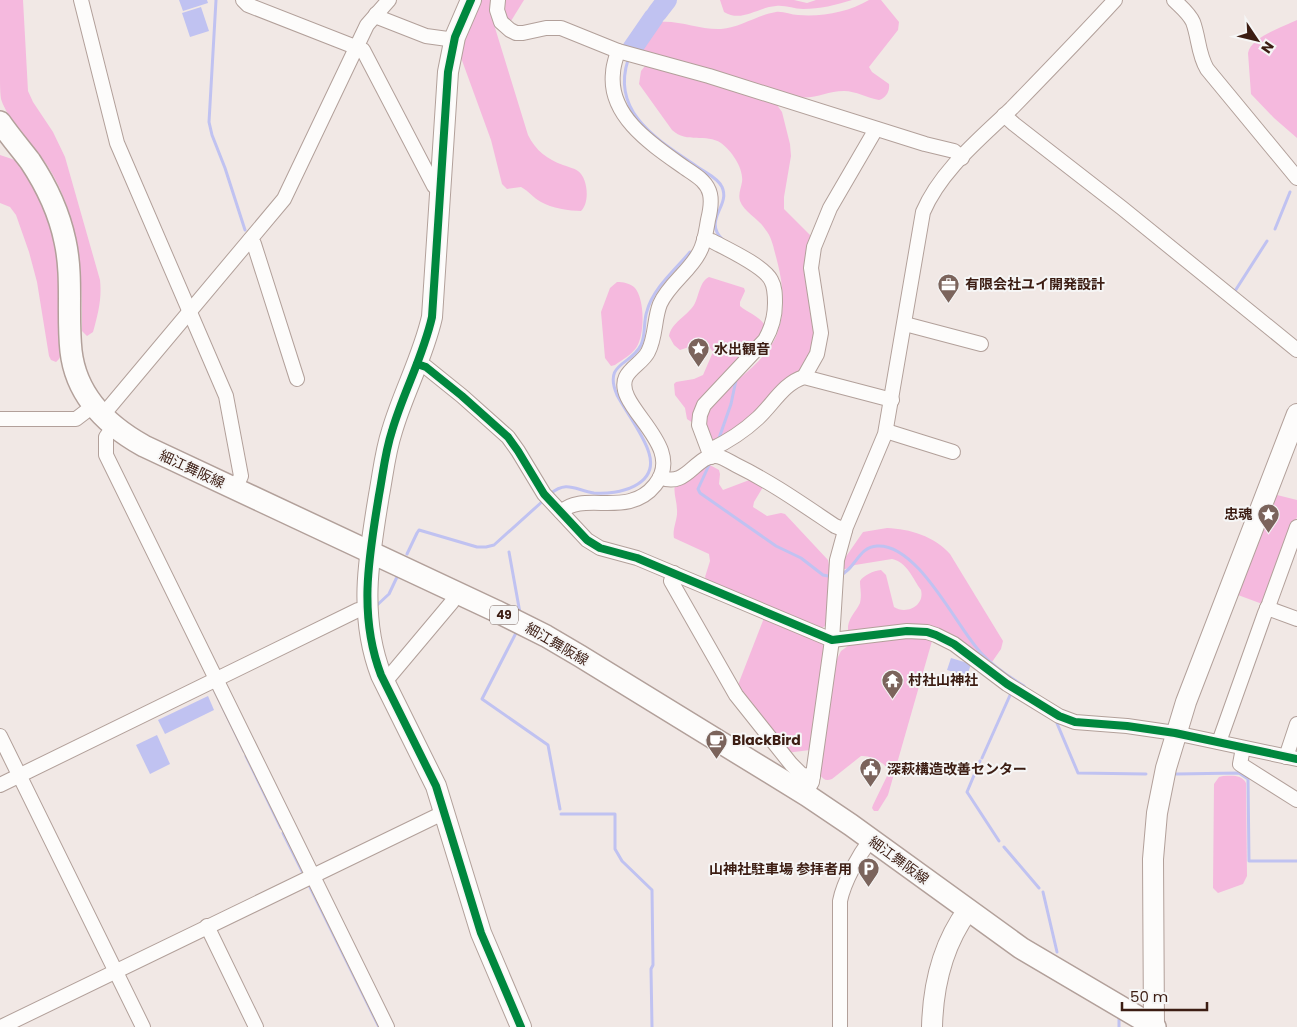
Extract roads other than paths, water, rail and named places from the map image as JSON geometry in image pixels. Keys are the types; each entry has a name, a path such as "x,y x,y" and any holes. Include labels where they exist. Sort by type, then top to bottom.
{"main road":[{"path":"0,122 39,175 60,223 65,240 70,275 73,364 84,391 103,416"},
{"name":"細江舞阪線","path":"103,416 144,446 554,641 809,785 871,839 968,910 1034,956 1154,1027"}],"street":[{"path":"81,0 117,144 226,396 241,476 235,489"},
{"path":"242,0 248,5 363,50 434,186 441,187"},
{"path":"0,419 76,419 103,416 284,199 367,25 388,0"},
{"path":"471,0 455,40 448,72 432,317 426,340 389,441 370,553 367,610 371,645 383,680 436,786 481,934 521,1027"},
{"path":"498,0 498,16 501,22 510,30 523,33 546,28 561,28 618,51 709,76 876,129 954,151 962,158"},
{"path":"809,785 832,640 836,577 845,530 886,431 923,212 934,190 962,158 1063,56 1115,0"},
{"path":"1174,0 1189,15 1200,57 1207,69 1297,178"},
{"path":"376,14 380,18 426,36 455,40"},
{"path":"560,512 565,507 573,504 628,502 648,492 660,478 663,465 661,452 626,395 624,382 626,375 650,350 657,315 664,298 698,255 704,239 711,201 708,187 697,176 651,144 630,122 619,104 613,84 612,74 618,51"},
{"path":"1004,115 1297,350"},
{"path":"804,377 817,354 821,333 811,268 814,247 830,208 844,181 876,129"},
{"path":"704,239 712,241 761,269 771,280 775,295 774,320 771,331 702,409 699,425 710,453 763,478 835,526 845,530"},
{"path":"250,240 254,244 297,379"},
{"path":"905,324 981,344"},
{"path":"417,364 426,367 508,437 539,487 587,540 600,548 636,558 832,640 907,631 927,632 936,635 954,644 1007,684 1067,720 1083,724 1127,726 1175,733 1292,758 1297,724"},
{"path":"660,478 674,480 750,425 782,392 798,379 804,377 892,400"},
{"path":"1154,1027 1153,859 1161,790 1175,733 1297,414"},
{"path":"103,416 106,455 387,1027"},
{"path":"886,431 953,452"},
{"path":"1219,742 1297,527"},
{"path":"674,574 671,581 736,695 809,785"},
{"path":"383,680 389,676 440,617 452,602 456,593"},
{"path":"1267,608 1297,619"},
{"path":"0,786 358,610 367,610"},
{"path":"0,736 143,1027"},
{"path":"1243,748 1240,764 1297,800"},
{"path":"1,1027 445,812"},
{"path":"840,1027 840,901 845,886 864,848 871,839"},
{"path":"932,1027 935,989 942,961 956,927 968,910"},
{"path":"207,926 256,1027"}],"water":[{"path":"179,0 207,0 208,3 183,11"},
{"path":"201,7 209,31 190,37 182,13"},
{"path":"951,658 971,664 967,676 947,670"},
{"path":"208,696 214,710 165,734 158,720"},
{"path":"157,735 170,764 150,774 136,745"}],"waterway":[{"path":"216,0 209,122 245,230"},
{"path":"657,13 667,0"},
{"path":"632,49 654,17"},
{"path":"628,60 624,79 626,96 633,111 643,125 670,148 715,178 722,187 723,200 715,226 717,233 723,240"},
{"path":"1275,229 1290,192"},
{"path":"1235,291 1267,241"},
{"path":"550,494 566,487 594,493 625,490 642,481 648,473 650,464 647,446 617,395 613,376 616,370 637,352 641,345 646,315 654,294 690,252"},
{"path":"718,441 731,404 736,380"},
{"path":"709,465 698,489 700,493 776,546 801,558 823,575 833,577"},
{"path":"407,554 419,530 477,547 494,545 544,500"},
{"path":"839,576 845,573 865,550 877,546 892,549 907,558 922,572 981,653 1001,671 1024,686"},
{"path":"509,552 520,613"},
{"path":"375,607 389,594 397,577"},
{"path":"517,631 482,699 548,745 560,809"},
{"path":"213,687 244,751"},
{"path":"982,758 1011,693"},
{"path":"1056,721 1078,773 1146,774"},
{"path":"246,756 281,828"},
{"path":"980,761 967,792 999,841"},
{"path":"1176,774 1239,773 1248,779 1249,861 1297,861"},
{"path":"561,814 615,814 615,849 622,861 652,890 652,1027"},
{"path":"283,833 303,873"},
{"path":"1004,847 1039,888"},
{"path":"308,883 379,1027"},
{"path":"1043,892 1057,952"},
{"path":"1119,1019 1119,1027"}],"place":[{"name":"有限会社ユイ開発設計","path":"949,303"},
{"name":"水出観音","path":"698,368"},
{"name":"忠魂","path":"1268,533"},
{"name":"村社山神社","path":"892,699"},
{"name":"BlackBird","path":"716,759"},
{"name":"深萩構造改善センター","path":"871,788"},
{"name":"山神社駐車場 参拝者用","path":"868,888"}]}
